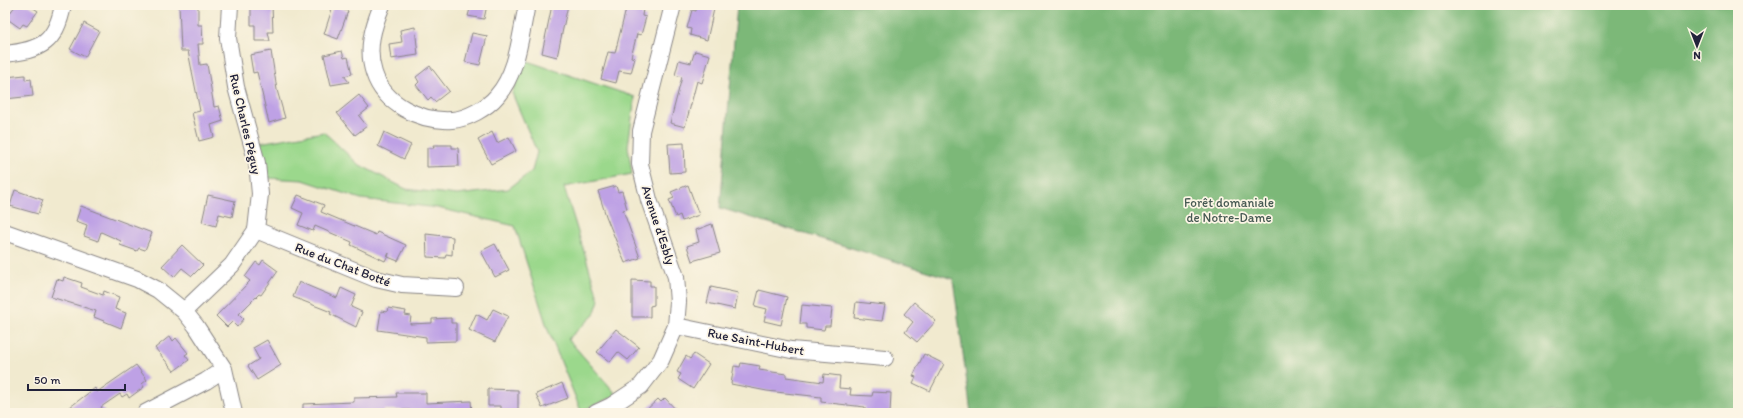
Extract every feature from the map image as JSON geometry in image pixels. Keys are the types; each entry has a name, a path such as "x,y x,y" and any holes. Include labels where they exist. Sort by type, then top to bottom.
{"street":[{"path":"5,54 25,52 43,45 57,29 63,5"},
{"name":"Rue Charles Péguy","path":"184,311 232,265 256,230 260,194 257,163 236,87 230,52 228,38 230,5"},
{"path":"382,5 373,27 370,50 374,73 386,96 404,108 428,118 453,120 476,112 496,97 512,72 527,5"},
{"name":"Avenue d'Esbly","path":"596,413 611,406 641,386 661,360 676,326 678,302 676,277 649,200 640,164 641,131 673,5"},
{"name":"Rue du Chat Botté","path":"256,230 376,279 402,286 456,288"},
{"path":"5,232 137,279 158,290 184,311 196,326 224,369 234,413"},
{"name":"Rue Saint-Hubert","path":"676,326 791,350 885,358"},
{"path":"145,413 206,381 224,369"}],"green space":[{"name":"Forêt domaniale de Notre-Dame","path":"737,5 1738,5 1738,413 971,413 953,279 720,208"},
{"path":"524,60 635,97 628,146 632,174 564,187 599,300 594,315 568,339 617,395 581,411 548,330 515,226 438,208 361,199 303,180 267,178 259,143 324,132 358,164 406,189 457,195 508,189 532,171 537,152 512,93"}],"building":[{"path":"16,5 29,5 38,11 27,26 23,24 20,28 6,18"},
{"path":"179,5 198,5 198,25 202,25 203,44 198,44 200,65 207,64 214,107 219,106 223,121 211,125 214,137 199,141 192,113 200,111 188,51 181,51"},
{"path":"255,5 272,5 273,32 268,32 270,41 255,41 255,25 251,25 251,7 255,7"},
{"path":"471,5 487,5 484,19 468,16"},
{"path":"552,5 568,5 557,57 542,53"},
{"path":"627,5 643,9 642,16 646,17 641,35 637,34 631,57 635,58 631,73 619,71 616,83 601,79 608,52 615,53"},
{"path":"697,5 714,9 707,40 690,35 691,29 687,28 692,10 696,11"},
{"path":"333,6 348,11 338,39 324,34"},
{"path":"84,23 99,31 85,57 70,49"},
{"path":"415,27 418,55 391,59 389,44 402,42 400,30"},
{"path":"472,33 487,36 480,65 465,62"},
{"path":"271,51 277,90 285,118 269,123 257,72 253,73 250,55"},
{"path":"342,51 344,58 348,57 352,74 344,76 349,82 331,85 324,55"},
{"path":"695,51 710,55 702,83 697,81 685,127 670,123 682,77 675,75 679,60 691,63"},
{"path":"430,66 449,91 435,102 431,97 428,100 416,85 419,82 416,77"},
{"path":"25,75 25,80 31,79 33,96 5,99 6,77"},
{"path":"359,95 369,108 359,116 367,126 355,135 337,113"},
{"path":"384,132 411,145 404,159 378,146"},
{"path":"492,132 497,143 509,137 516,151 491,164 478,140"},
{"path":"684,143 685,172 670,173 668,144"},
{"path":"433,145 452,145 452,148 458,148 459,166 427,167 427,148 434,148"},
{"path":"688,185 699,215 682,221 680,215 676,217 669,200 674,198 671,192"},
{"path":"616,186 618,192 622,191 627,209 623,210 640,258 625,263 606,216 598,191"},
{"path":"15,190 43,200 38,214 10,206"},
{"path":"208,195 235,201 232,217 219,214 216,226 202,222"},
{"path":"298,195 324,205 321,212 376,235 377,232 406,245 398,261 388,257 389,253 385,261 351,245 352,242 315,226 313,231 298,225 303,213 292,208"},
{"path":"81,206 152,233 145,250 139,248 137,251 120,245 121,241 101,232 98,241 84,236 87,225 76,221"},
{"path":"712,224 720,253 692,261 687,246 699,242 696,230"},
{"path":"426,234 453,237 452,255 446,254 445,258 427,257"},
{"path":"495,244 509,270 495,277 481,251"},
{"path":"182,245 203,265 192,276 182,268 174,277 162,266"},
{"path":"263,260 278,271 261,295 259,294 239,314 244,319 237,327 232,322 227,327 216,316 250,281 245,277 256,262 260,265"},
{"path":"64,277 82,283 81,287 103,295 104,291 119,297 115,309 126,313 121,328 94,317 96,311 51,297 57,279 63,281"},
{"path":"632,280 650,281 650,286 654,286 654,305 650,306 650,317 632,317"},
{"path":"299,282 337,298 341,288 356,295 351,307 362,312 356,327 330,314 331,312 293,297"},
{"path":"711,287 738,293 735,309 707,303"},
{"path":"759,290 787,297 781,325 764,321 767,309 755,306"},
{"path":"856,302 885,305 882,321 854,318"},
{"path":"914,302 936,321 917,342 905,332 913,322 904,314"},
{"path":"802,305 832,308 830,326 825,326 824,330 806,328 806,324 800,324"},
{"path":"388,308 406,311 405,315 411,316 410,324 432,323 432,319 451,318 451,323 456,323 456,341 426,342 426,337 378,330 381,311 387,312"},
{"path":"493,309 508,316 495,342 469,330 476,314 487,320"},
{"path":"616,329 639,347 628,360 618,352 610,362 597,352"},
{"path":"170,336 173,341 176,338 188,353 185,355 189,360 174,371 155,348"},
{"path":"267,340 281,365 257,380 248,366 259,359 253,348"},
{"path":"694,354 709,364 693,389 678,379 681,374 677,372 686,356 690,359"},
{"path":"924,354 944,364 930,391 913,383 916,377 913,376"},
{"path":"741,363 760,366 759,370 786,374 786,377 823,382 824,374 840,376 839,388 851,389 850,395 872,396 873,392 891,393 890,413 865,413 865,407 821,402 821,397 767,391 731,384 734,366 740,367"},
{"path":"136,365 147,380 142,384 144,387 129,398 127,394 122,397 120,394 101,407 105,413 74,413 70,407 95,388 97,392"},
{"path":"562,383 568,398 542,408 536,394"},
{"path":"488,389 518,390 518,413 501,413 501,406 488,406"},
{"path":"396,393 426,393 426,403 471,401 472,413 410,413 410,410 384,410 384,413 303,413 303,404 354,402 354,398 397,397"},
{"path":"665,398 679,413 643,413 658,399 661,402"}]}
